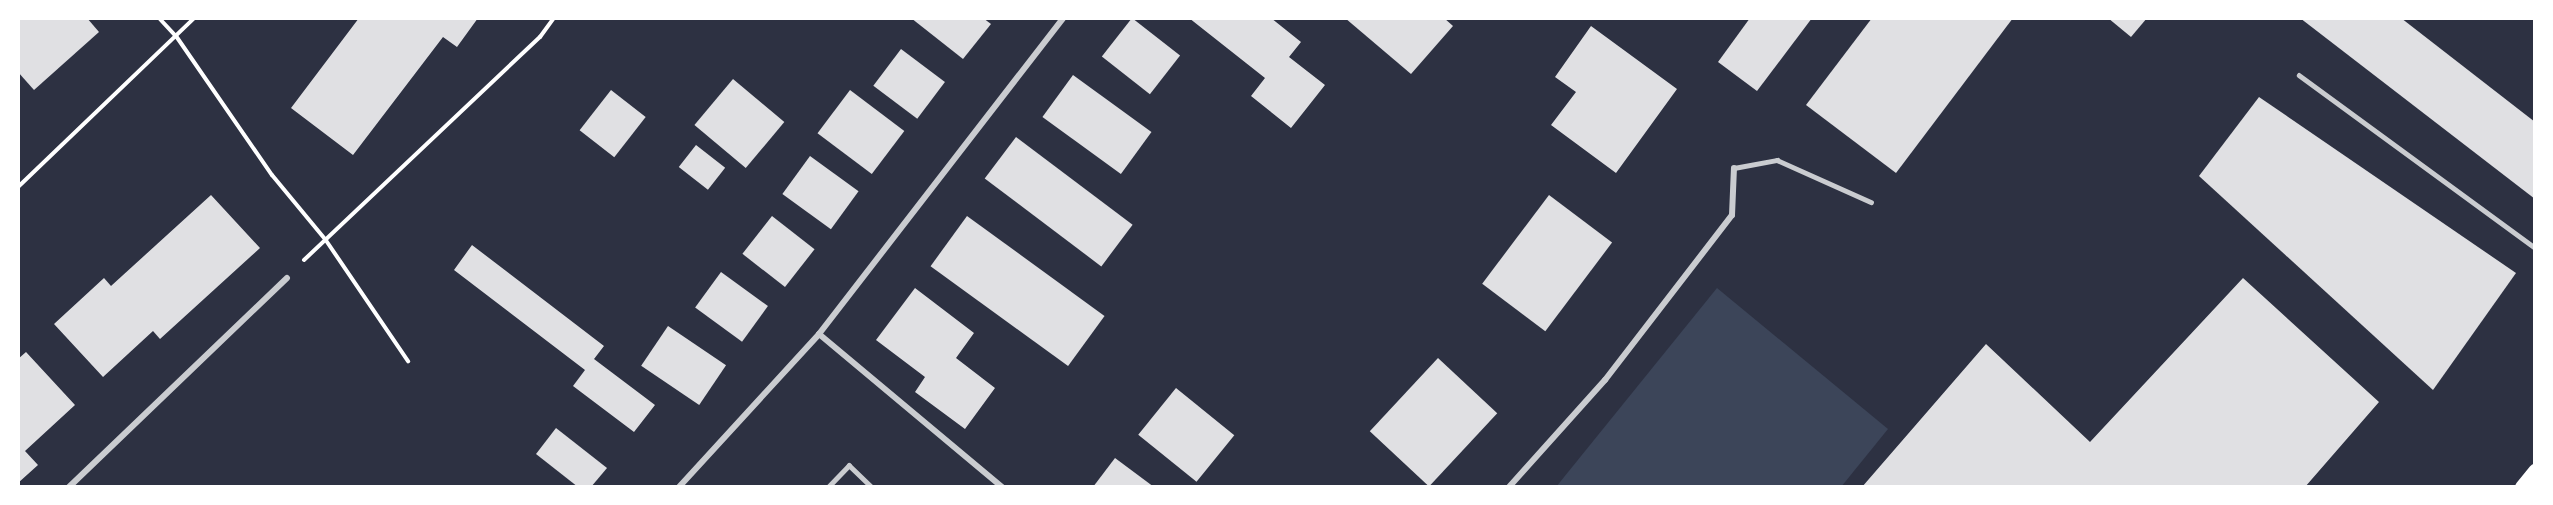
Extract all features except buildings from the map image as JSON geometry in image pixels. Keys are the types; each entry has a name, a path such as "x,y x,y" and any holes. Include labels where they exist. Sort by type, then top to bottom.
{"main road":[{"path":"2522,487 2535,471"}],"street":[{"path":"679,487 819,334 1063,18"},
{"path":"1509,487 1605,380 1732,215 1734,168"},
{"path":"69,487 287,278"},
{"path":"819,334 1002,487"}],"lane":[{"path":"2299,75 2535,248"},
{"path":"1734,168 1778,159 1871,202"},
{"path":"828,487 849,465 872,487"}],"path":[{"path":"159,18 176,36 272,175 325,239 408,361"},
{"path":"18,187 194,18"},
{"path":"287,278 325,239 540,37 554,18"}],"shaded area":[{"path":"1717,288 1888,429 1841,487 1556,487"}]}
